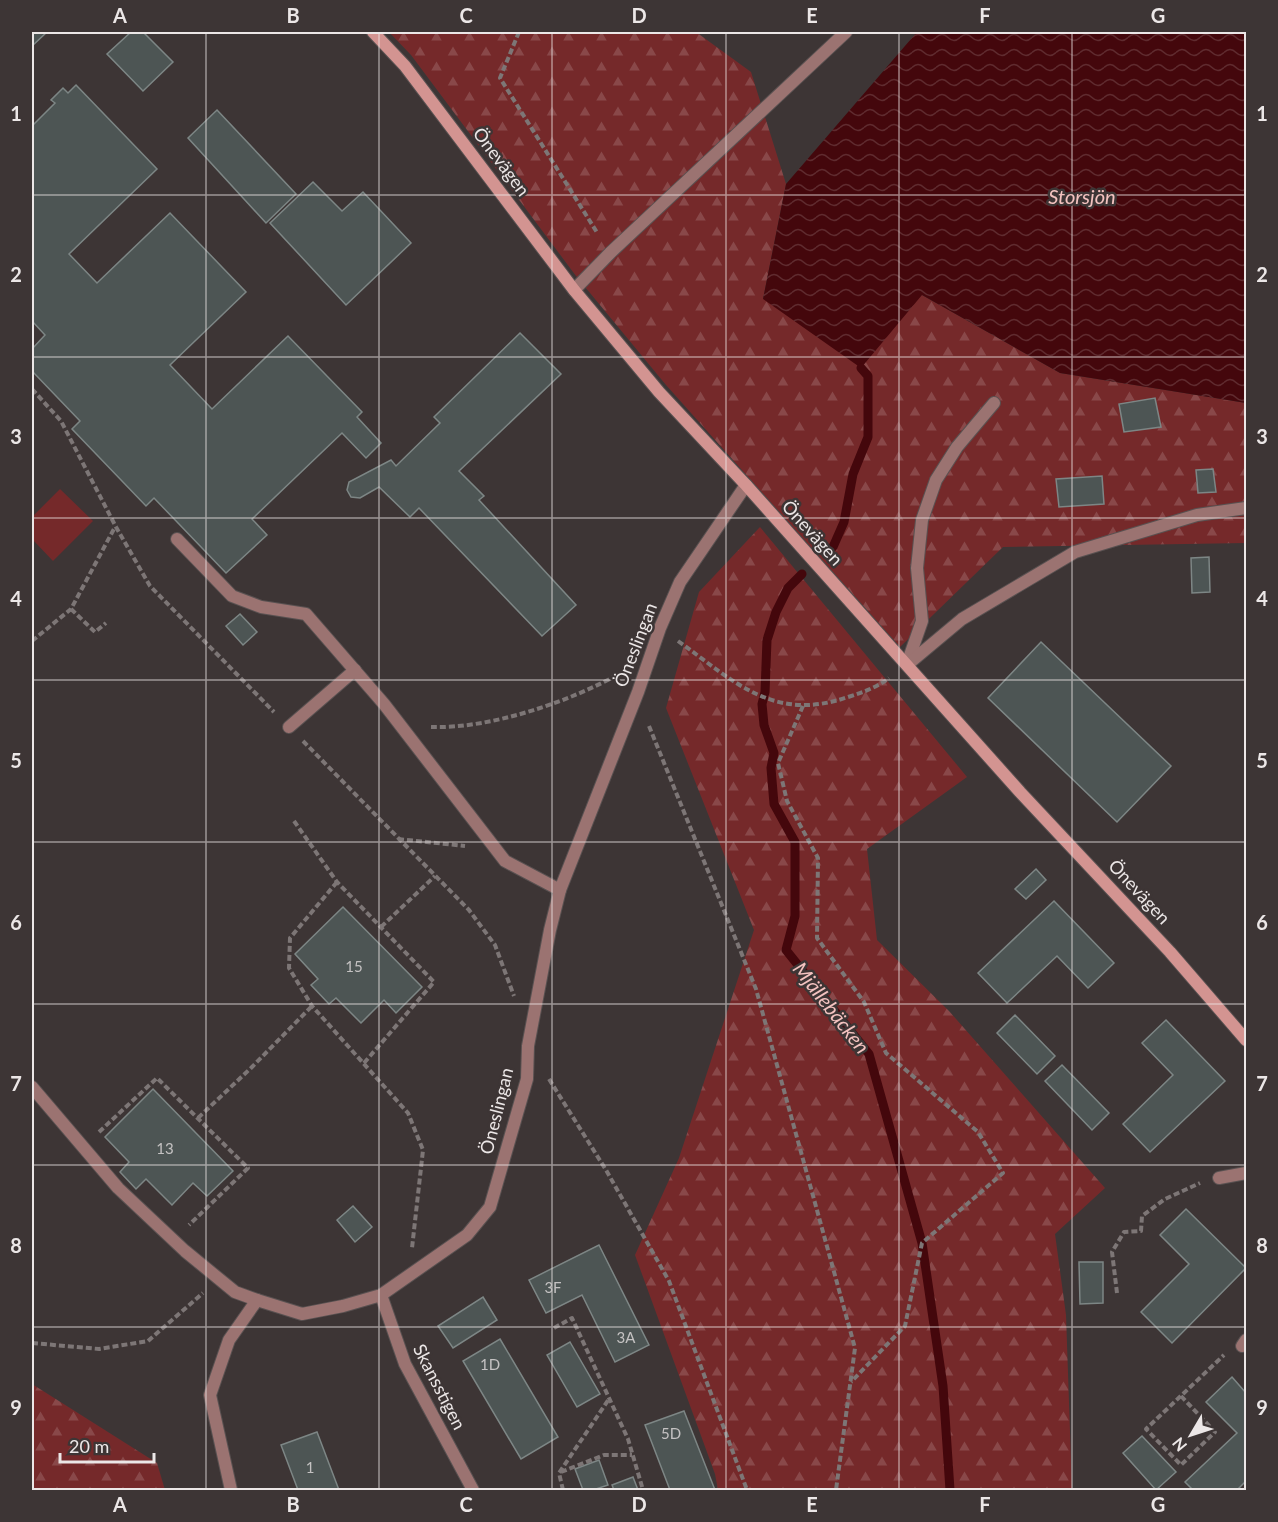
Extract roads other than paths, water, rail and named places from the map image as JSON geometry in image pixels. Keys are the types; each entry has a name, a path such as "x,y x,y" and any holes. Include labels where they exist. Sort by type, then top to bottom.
{"street":[{"name":"Önevägen","path":"373,32 405,66 574,290 659,392 746,485 1020,792 1170,952 1246,1040"},
{"path":"574,290 610,253 846,32"},
{"path":"907,665 922,621 917,568 922,520 936,480 952,455 994,404"},
{"name":"Öneslingan","path":"32,1087 118,1188 173,1240 235,1292 257,1300 302,1314 343,1306 381,1295 467,1235 490,1207 527,1079 528,1046 560,890 638,692 660,628 680,582 746,485"},
{"path":"907,665 962,619 1075,552 1197,514 1246,508"},
{"path":"177,538 232,596 261,607 306,614 401,725 505,861 560,890"},
{"path":"289,727 355,670"},
{"path":"1219,1178 1246,1173"},
{"name":"Skansstigen","path":"381,1295 405,1364 473,1491"},
{"path":"231,1491 210,1395 229,1340 257,1300"}],"water":[{"name":"Storsjön","path":"917,32 1246,32 1246,403 1060,373 922,295 861,368 763,299 786,184"}],"waterway":[{"name":"Mjällebäcken","path":"833,547 844,522 853,474 868,437 868,376 861,368"},
{"name":"Mjällebäcken","path":"802,574 788,588 776,612 767,640 765,692 762,704 764,725 774,753 771,768 774,804 795,842 795,916 786,950 869,1054 922,1243 943,1386 950,1490"}]}
